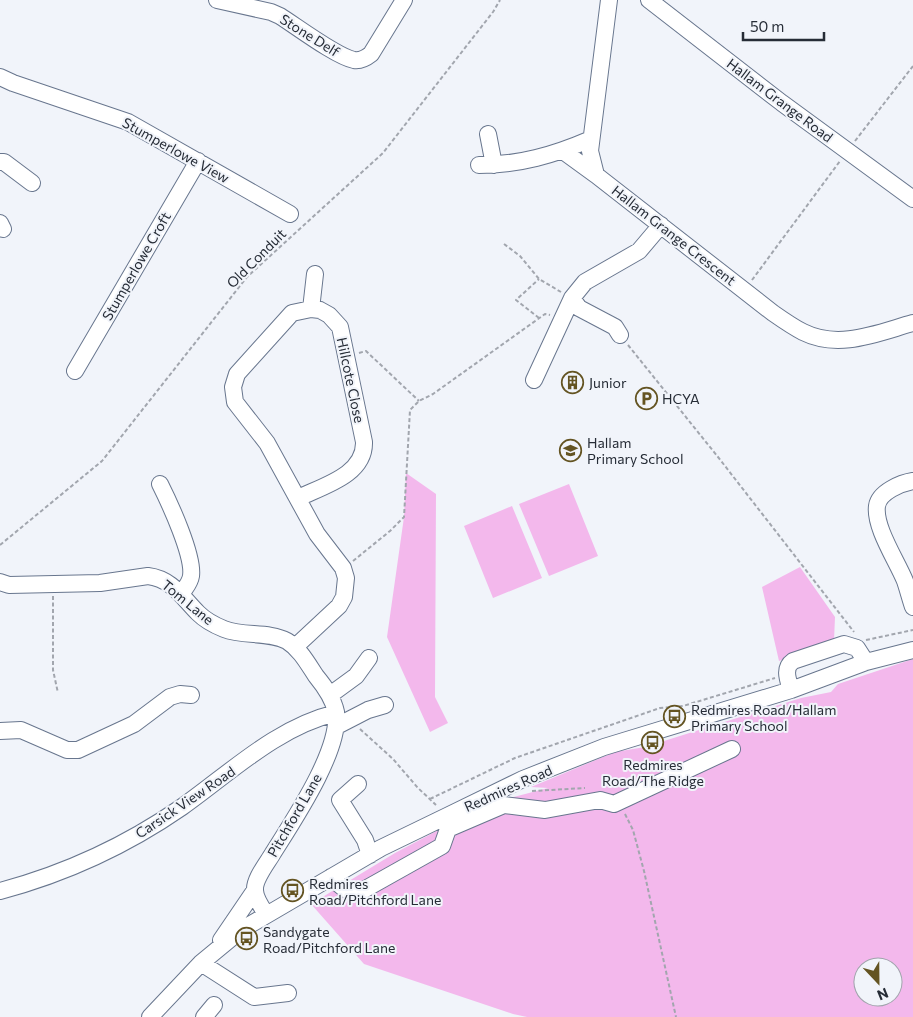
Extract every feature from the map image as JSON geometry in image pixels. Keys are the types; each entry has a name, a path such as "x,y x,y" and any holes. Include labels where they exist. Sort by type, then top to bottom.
{"street":[{"name":"Stone Delf","path":"217,0 271,12 352,60 365,59 371,54 403,1"},
{"path":"596,174 590,151 609,0"},
{"name":"Hallam Grange Road","path":"649,0 782,103 913,199"},
{"name":"Stumperlowe View","path":"0,77 128,122 290,214"},
{"path":"488,134 486,165 511,164 563,151 591,139"},
{"name":"Hallam Grange Crescent","path":"563,151 596,174 780,318 802,332 834,341 848,340 913,323"},
{"name":"Stumperlowe Croft","path":"75,371 198,161"},
{"path":"0,162 4,162 32,183"},
{"path":"534,380 572,298 585,282 639,251 661,225"},
{"path":"295,648 339,606 346,589 346,578 343,568 317,534 267,443 234,402 233,387 236,374 292,313 311,308 315,274"},
{"path":"572,298 578,308 614,327 620,335"},
{"name":"Hillcote Close","path":"298,498 344,476 361,460 364,452 364,442 340,327 336,320 324,312 311,308"},
{"path":"913,481 890,489 877,504 877,515 885,540 909,580 913,607"},
{"path":"160,484 182,537 191,568 191,578 182,594"},
{"name":"Tom Lane","path":"0,582 9,585 100,583 148,576 161,579 182,594 198,614 213,624 227,630 278,638 295,648 330,695 340,720"},
{"path":"789,682 786,671 789,664 793,661 844,644 856,643 866,662"},
{"name":"Redmires Road","path":"150,1017 207,957 241,930 370,855 447,816 524,779 604,747 789,682 913,650"},
{"path":"330,695 356,676 369,658"},
{"path":"0,731 21,730 67,750 78,750 134,724 170,697 180,694 191,695"},
{"name":"Carsick View Road","path":"0,891 48,875 109,849 144,831 182,807 274,740 305,724 340,720 384,705"},
{"name":"Pitchford Lane","path":"207,957 255,890 259,876 298,814 331,746 340,720"},
{"path":"331,877 351,893 360,892 442,846 448,829 504,804 545,810 600,800 614,804 732,749"},
{"path":"358,784 340,800 365,840 370,855"},
{"path":"255,890 266,914"},
{"path":"207,957 254,996 288,993"}],"path":[{"name":"Old Conduit","path":"0,545 102,461 247,277 383,153 487,20 500,0"},
{"path":"744,290 913,66"},
{"path":"504,244 520,256 539,279 572,298"},
{"path":"539,279 516,300 539,318"},
{"path":"343,568 390,531 404,517 410,410 419,401 433,394 544,314 562,318"},
{"path":"620,335 718,457 856,643 913,630"},
{"path":"348,360 362,351 366,351 419,401"},
{"path":"53,584 53,670 58,693"},
{"path":"430,799 515,758 660,708 683,706 789,682"},
{"path":"340,720 393,759 447,816"},
{"path":"524,779 531,791 588,788"},
{"path":"619,802 633,830 644,871 676,1017"}],"shaded area":[{"path":"406,473 436,494 435,697 448,723 430,732 387,637 404,517"},
{"path":"569,484 598,556 549,576 519,504"},
{"path":"512,506 542,578 493,598 464,526"},
{"path":"800,567 835,617 834,641 779,661 762,587"},
{"path":"913,659 913,1017 527,1017 364,964 311,904 395,853 448,825 506,799 548,788 531,787 615,752 645,747 801,698 831,692 838,684"}],"place":[{"name":"Junior","path":"573,382"},
{"name":"HCYA","path":"646,398"},
{"name":"Hallam Primary School","path":"571,450"},
{"name":"Redmires Road/Hallam Primary School","path":"675,717"},
{"name":"Redmires Road/The Ridge","path":"653,742"},
{"name":"Redmires Road/Pitchford Lane","path":"293,891"},
{"name":"Sandygate Road/Pitchford Lane","path":"247,939"}]}
